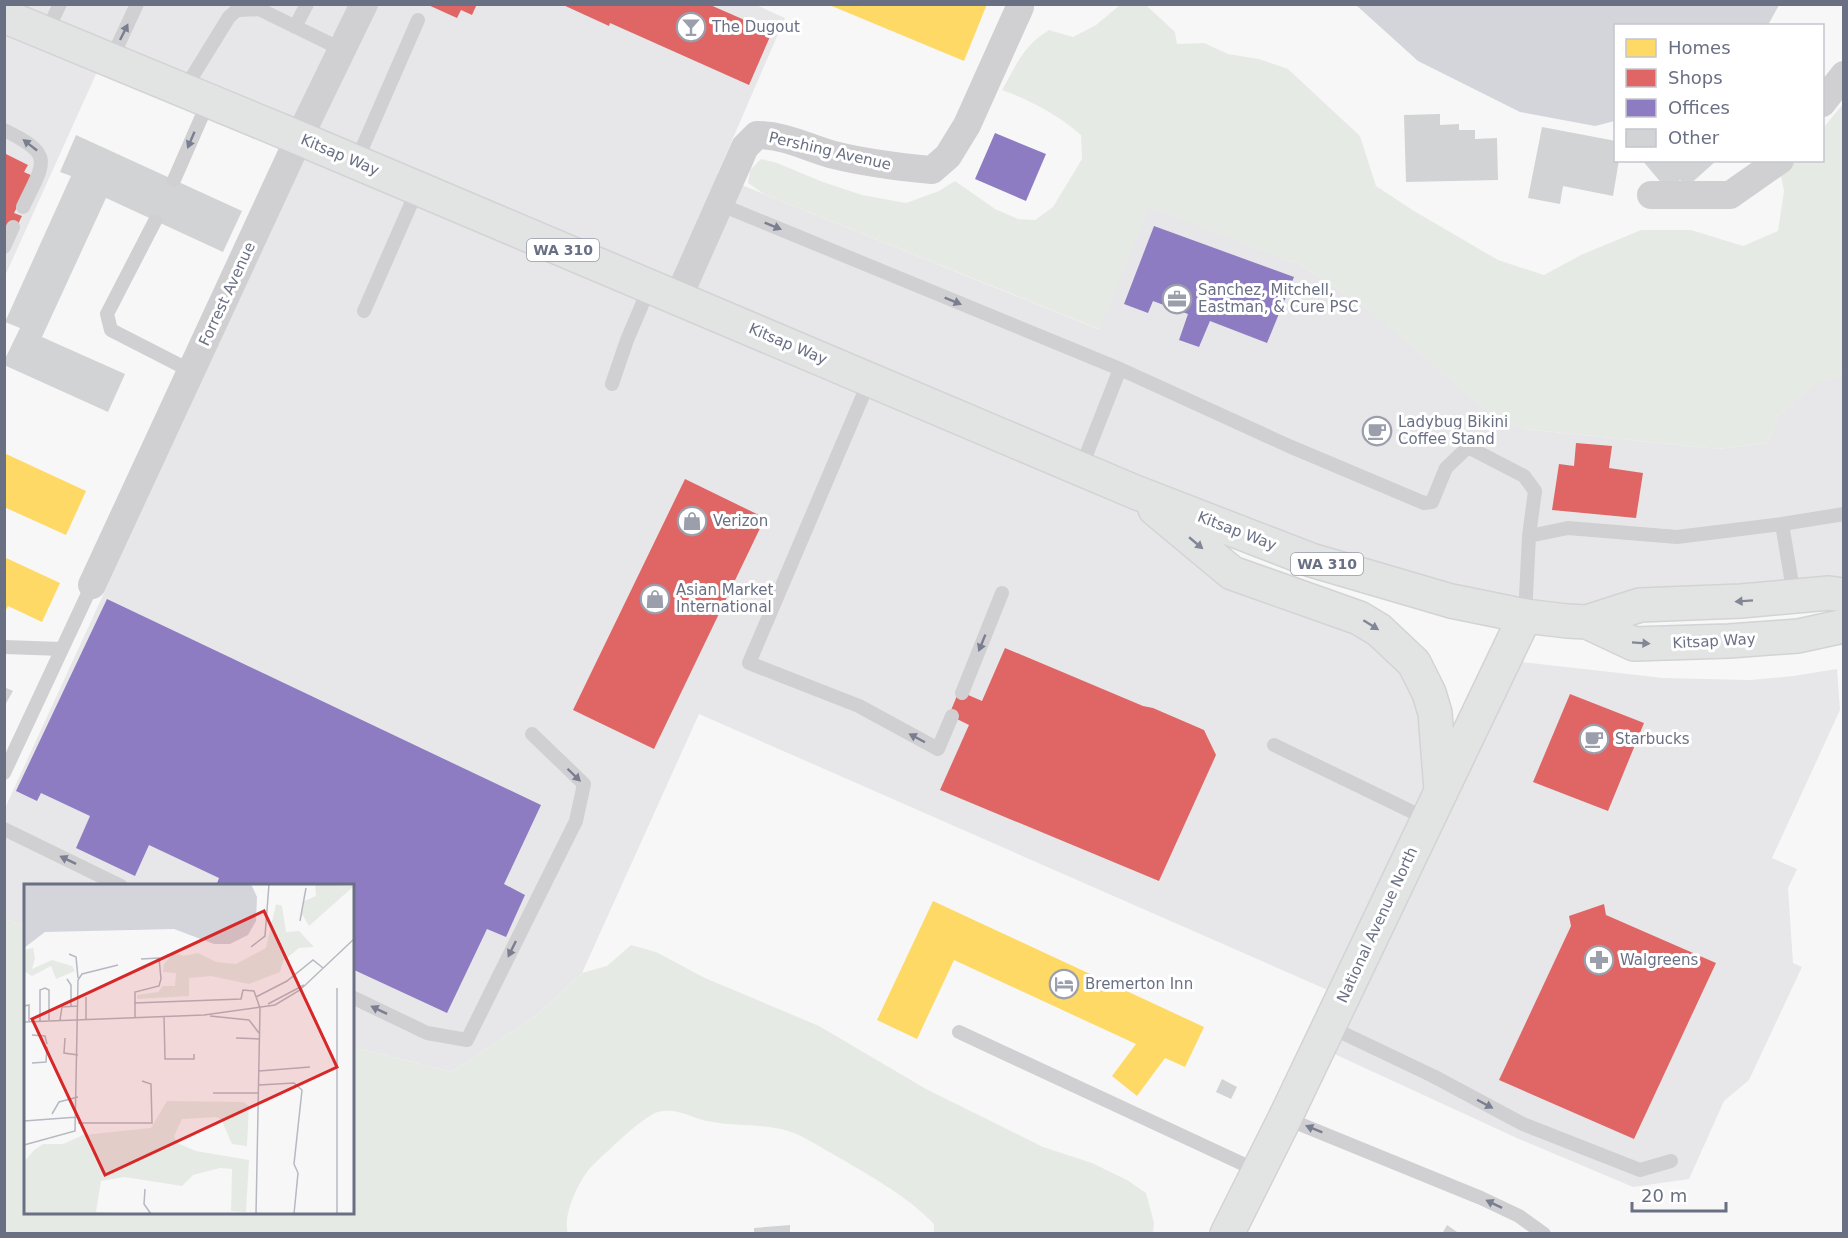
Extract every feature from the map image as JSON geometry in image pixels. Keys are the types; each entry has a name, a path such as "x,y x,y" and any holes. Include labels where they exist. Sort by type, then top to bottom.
{"main road":[{"name":"Kitsap Way","path":"4,16 53,19 111,60 1136,492 1311,560 1451,601 1525,616 1587,622 1634,644 1798,636 1844,626"},
{"path":"1136,492 1232,573 1359,618 1379,630 1414,663 1429,693 1435,713 1434,804"},
{"name":"Kitsap Way","path":"1587,622 1640,605 1794,597 1829,592 1844,595"},
{"name":"National Avenue North","path":"1227,1233 1285,1118 1525,616"}],"street":[{"name":"Forrest Avenue","path":"92,585 299,138 364,4"},
{"name":"Pershing Avenue","path":"664,292 719,204 745,147 757,135 774,135 833,155 900,167 932,170 948,156 967,125 1003,48 1020,7 1019,4"},
{"path":"1824,100 1844,75"},
{"path":"1651,195 1730,195 1777,162"}],"lane":[{"path":"111,60 137,4"},
{"path":"295,27 307,4"},
{"path":"174,180 196,95 229,17 237,10 259,9 343,50"},
{"path":"356,162 418,20"},
{"path":"4,130 37,149 42,157 42,166 23,207"},
{"path":"364,310 418,188"},
{"path":"719,204 1120,369 1289,446 1424,503 1432,502 1446,468 1468,447 1524,476 1535,491 1529,536 1525,616"},
{"path":"155,221 107,314 111,330 191,370"},
{"path":"4,247 13,228"},
{"path":"612,384 627,340 664,292"},
{"path":"1082,468 1120,369"},
{"path":"870,379 749,663 859,706 938,749 952,716"},
{"path":"1529,536 1568,528 1677,537 1844,514"},
{"path":"1782,524 1794,597"},
{"path":"4,773 92,585"},
{"path":"962,693 1002,593"},
{"path":"4,648 62,649"},
{"path":"354,998 427,1033 467,1040 576,821 584,784 532,734"},
{"path":"1274,745 1434,804"},
{"path":"4,830 119,884"},
{"path":"1328,1026 1433,1076 1523,1124 1640,1170 1671,1161"},
{"path":"959,1032 1258,1171"},
{"path":"1285,1118 1481,1198 1519,1216 1544,1233"}],"shaded area":[{"path":"12,4 756,5 785,18 717,175 1098,329 1149,206 1301,265 1363,305 1524,429 1718,449 1767,443 1779,415 1817,381 1843,375 1843,600 1634,617 1428,588 1285,543"},
{"path":"1120,5 1146,5 1175,32 1177,44 1204,43 1228,54 1259,59 1288,69 1360,136 1376,186 1498,260 1544,275 1581,255 1641,230 1691,230 1743,246 1778,231 1784,191 1781,176 1794,162 1824,162 1824,127 1843,104 1843,375 1817,382 1779,415 1767,443 1718,449 1524,429 1497,418 1363,305 1301,265 1149,207 1099,329 764,194 748,183 750,170 761,159 862,195 906,203 939,191 955,181 995,209 1018,219 1035,220 1053,207 1082,159 1081,135 1044,109 1002,90 1021,56 1040,36 1049,30 1073,37 1096,25"},
{"path":"1356,5 1779,5 1769,24 1614,24 1614,121 1595,126 1520,112 1418,61"},
{"path":"5,23 101,63 5,276"},
{"path":"308,150 1134,501 1378,639 1414,678 1430,771 1415,811 1330,991 699,714 582,973 536,1016 451,1072 354,1047 354,884 24,884 24,926 5,919 5,808"},
{"path":"1522,662 1663,678 1751,680 1837,669 1840,710 1772,858 1797,869 1788,888 1793,963 1802,967 1749,1080 1724,1101 1689,1179 1633,1187 1519,1139 1330,1052"},
{"path":"5,919 24,926 24,1214 354,1214 354,1047 451,1072 536,1016 582,973 607,966 631,945 656,952 705,978 819,1026 926,1089 1043,1147 1092,1163 1127,1180 1146,1193 1154,1223 1153,1233 934,1233 934,1224 899,1194 800,1136 768,1127 707,1121 683,1113 665,1111 651,1115 644,1120 616,1143 589,1170 578,1187 570,1207 568,1233 5,1233"}],"building: Homes":[{"path":"827,4 987,4 964,61"},
{"path":"4,453 86,491 66,535 4,507"},
{"path":"4,557 60,583 42,622 8,606 6,610 4,609"},
{"path":"933,901 1204,1027 1185,1067 1165,1058 1137,1096 1112,1076 1136,1044 954,960 917,1039 877,1020"}],"building: Shops":[{"path":"426,4 477,4 472,15 461,10 457,18"},
{"path":"561,4 708,4 772,32 749,85 610,23 609,26"},
{"path":"4,153 28,165 24,172 33,176 14,213 22,216 12,236 4,238"},
{"path":"1370,418 1391,427 1385,443 1363,435"},
{"path":"1576,443 1612,446 1609,468 1643,473 1636,518 1552,510 1559,464 1574,466"},
{"path":"685,479 765,518 654,749 573,710"},
{"path":"1005,648 1204,730 1216,755 1159,881 940,790 969,725 949,715 959,691 982,701"},
{"path":"1570,694 1644,723 1608,811 1533,782"},
{"path":"1604,904 1606,915 1716,963 1634,1139 1499,1080 1571,926 1569,916"}],"building: Offices":[{"path":"995,133 1046,154 1026,201 975,179"},
{"path":"1154,226 1294,277 1267,343 1210,321 1199,347 1179,340 1188,314 1153,301 1148,313 1124,304"},
{"path":"107,599 541,805 504,884 525,895 506,937 487,929 447,1013 354,970 354,884 217,884 219,878 149,845 135,876 76,848 90,816 41,793 37,801 16,791"}],"building: Other":[{"path":"1440,114 1440,125 1459,124 1459,130 1475,130 1475,139 1497,138 1498,180 1406,182 1404,115"},
{"path":"1542,127 1614,141 1614,162 1619,162 1613,196 1563,186 1560,204 1528,198"},
{"path":"76,135 242,211 223,252 106,198 42,337 125,374 108,412 4,365 20,328 5,322 71,176 60,172"},
{"path":"1644,162 1715,162 1687,187 1680,180 1668,191"},
{"path":"4,687 13,691 4,707"},
{"path":"1222,1079 1237,1087 1231,1099 1216,1092"},
{"path":"790,1225 790,1234 754,1234 754,1228"},
{"path":"1447,1225 1460,1234 1442,1234"}],"place":[{"name":"The Dugout","path":"691,27"},
{"name":"Sanchez, Mitchell, Eastman, & Cure PSC","path":"1177,299"},
{"name":"Ladybug Bikini Coffee Stand","path":"1377,431"},
{"name":"Verizon","path":"692,521"},
{"name":"Asian Market International","path":"655,599"},
{"name":"Starbucks","path":"1594,739"},
{"name":"Walgreens","path":"1599,960"},
{"name":"Bremerton Inn","path":"1064,984"}]}
